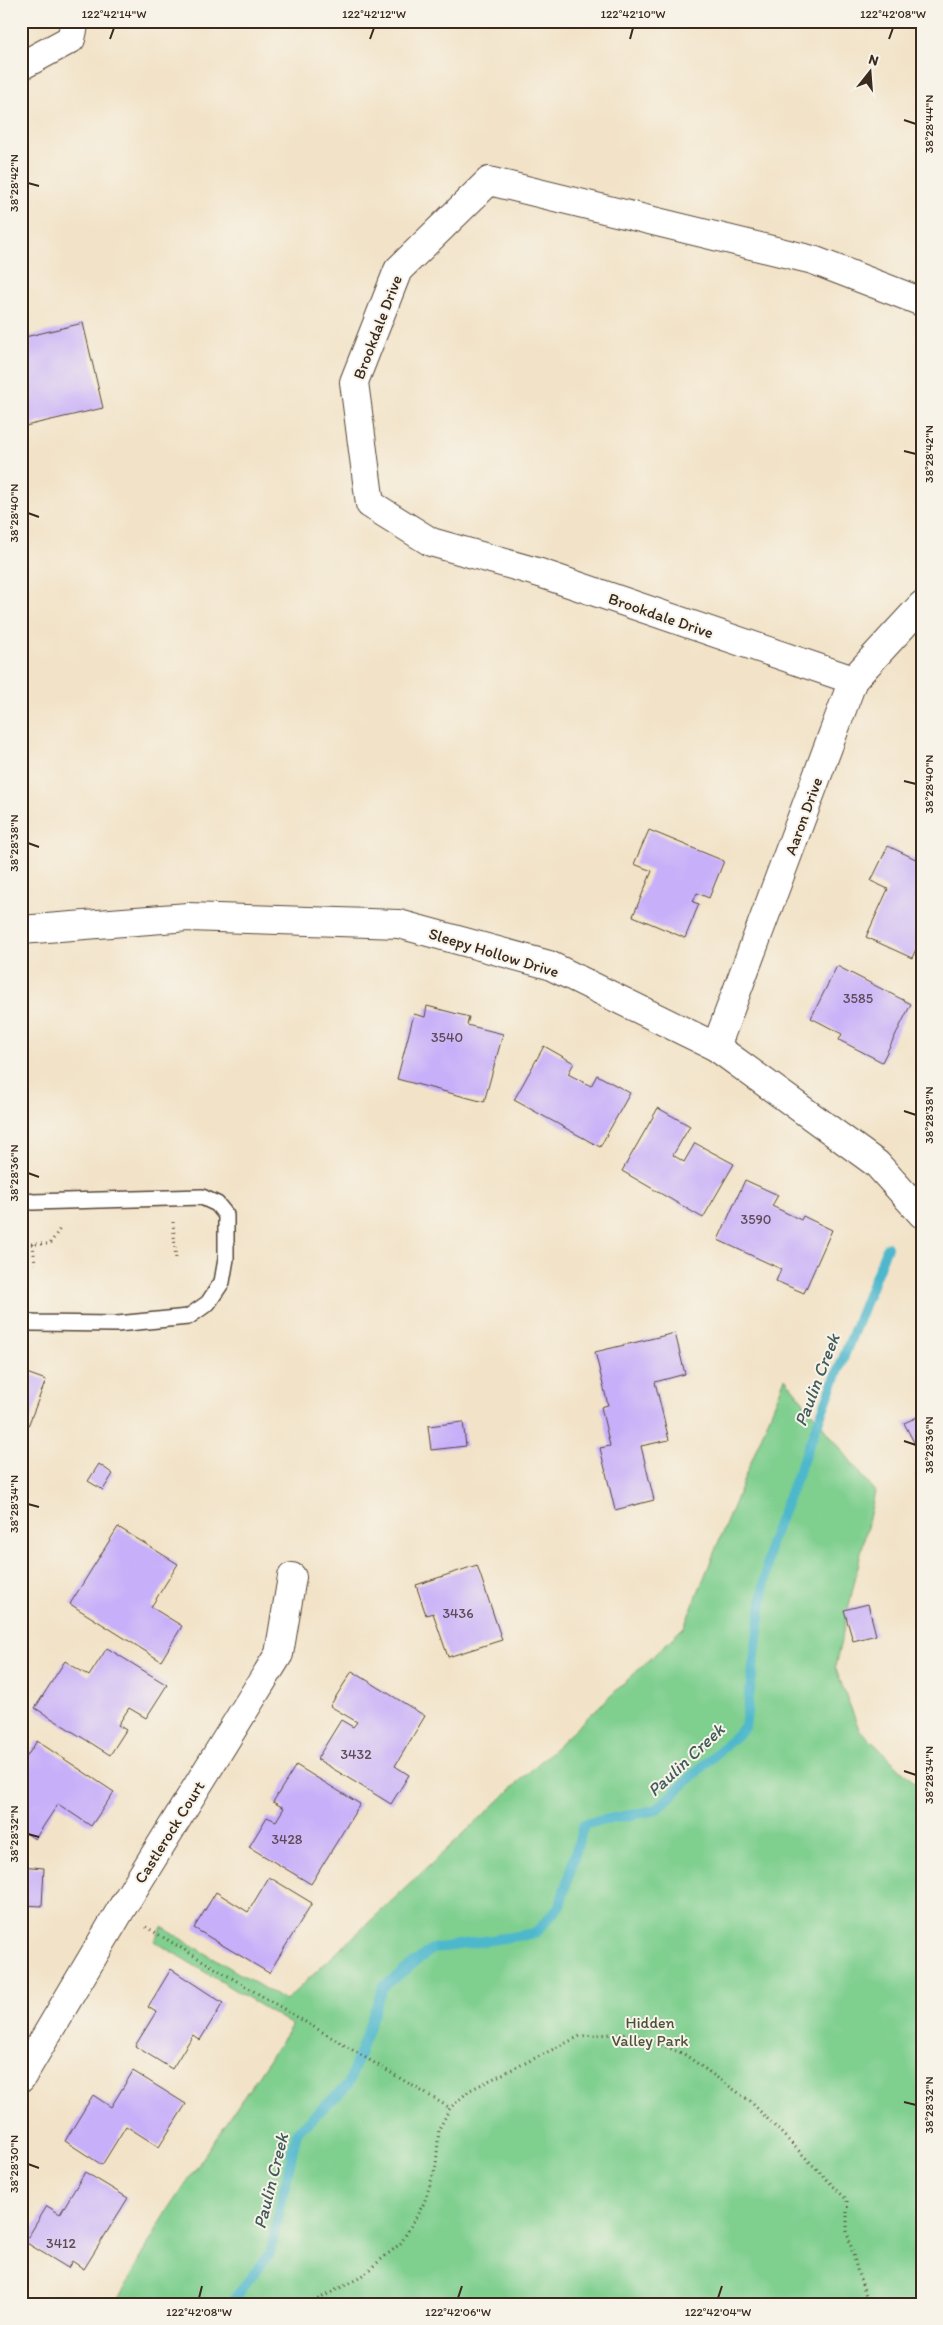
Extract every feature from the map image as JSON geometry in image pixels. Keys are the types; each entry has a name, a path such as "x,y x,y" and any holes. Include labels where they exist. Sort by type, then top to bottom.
{"street":[{"path":"21,66 71,39 75,21"},
{"name":"Brookdale Drive","path":"853,680 540,573 431,542 370,504 354,382 398,270 489,181 813,260 922,302"},
{"name":"Aaron Drive","path":"716,1047 853,680 922,605"},
{"name":"Sleepy Hollow Drive","path":"21,930 188,917 399,924 549,965 716,1047 877,1164 922,1214"},
{"name":"Castlerock Court","path":"21,2078 120,1911 279,1654 292,1577"}],"lane":[{"path":"21,1200 33,1202 202,1198 216,1204 226,1215 226,1259 222,1282 208,1303 188,1317 117,1324 33,1323 21,1321"}],"path":[{"path":"21,584 28,600"},
{"path":"172,1216 176,1260"},
{"path":"33,1244 35,1264"},
{"path":"120,1911 450,2108"},
{"path":"309,2304 359,2278 401,2243 424,2203 436,2166 439,2129 450,2108 470,2090 580,2036 631,2033 684,2054 750,2101 847,2200 847,2231 858,2273 869,2304"}],"green space":[{"name":"Hidden Valley Park","path":"785,1378 875,1492 835,1667 859,1729 922,1790 922,2304 116,2304 162,2219 292,2025 154,1941 162,1927 285,2001 684,1627"}],"building":[{"path":"83,323 103,408 21,427 21,338"},
{"path":"649,830 724,861 709,898 697,893 693,902 699,904 685,938 633,916 652,871 634,864"},
{"path":"888,846 922,862 922,936 912,958 866,937 888,889 871,881"},
{"path":"837,966 911,1004 882,1062 839,1040 842,1034 811,1018"},
{"path":"427,1006 469,1017 467,1025 503,1034 484,1102 397,1079 414,1014 425,1017"},
{"path":"544,1046 574,1063 568,1074 591,1086 597,1075 630,1093 600,1147 514,1100"},
{"path":"658,1108 690,1126 673,1155 684,1162 695,1143 734,1164 703,1218 622,1171"},
{"path":"745,1180 778,1195 772,1206 801,1220 803,1216 832,1230 804,1293 776,1281 781,1269 718,1240"},
{"path":"675,1333 685,1374 655,1382 669,1440 641,1446 654,1500 615,1510 600,1448 610,1446 601,1407 608,1405 595,1352"},
{"path":"21,1371 46,1380 21,1444"},
{"path":"922,1415 922,1458 904,1423"},
{"path":"463,1422 466,1446 431,1450 428,1426"},
{"path":"99,1464 113,1474 103,1490 88,1481"},
{"path":"922,1466 922,1486 916,1476 919,1467"},
{"path":"118,1527 178,1564 151,1607 182,1626 161,1661 70,1604"},
{"path":"477,1565 502,1640 448,1657 433,1613 426,1615 416,1585"},
{"path":"868,1604 876,1635 853,1641 844,1610"},
{"path":"107,1648 167,1685 146,1718 129,1708 118,1725 126,1730 110,1755 35,1708 65,1661 89,1676"},
{"path":"352,1671 425,1716 395,1766 409,1775 391,1804 317,1759 341,1720 353,1727 357,1722 330,1706"},
{"path":"37,1741 114,1792 91,1826 58,1804 35,1839 21,1830 21,1765"},
{"path":"296,1765 360,1804 311,1884 249,1847 267,1817 276,1821 284,1808 273,1802"},
{"path":"21,1866 44,1868 42,1906 21,1905"},
{"path":"269,1877 312,1903 269,1973 194,1928 216,1892 248,1912"},
{"path":"171,1969 223,2003 200,2040 193,2035 172,2069 135,2046 156,2012 148,2007"},
{"path":"133,2071 186,2104 159,2147 126,2126 102,2165 65,2141 93,2095 111,2107"},
{"path":"85,2172 128,2198 84,2269 72,2261 68,2268 25,2242 47,2206 60,2214"}],"waterway":[{"name":"Paulin Creek","path":"230,2304 270,2253 297,2132 348,2085 383,1987 432,1949 536,1933 560,1905 584,1824 656,1810 745,1727 770,1544 887,1247"}]}
